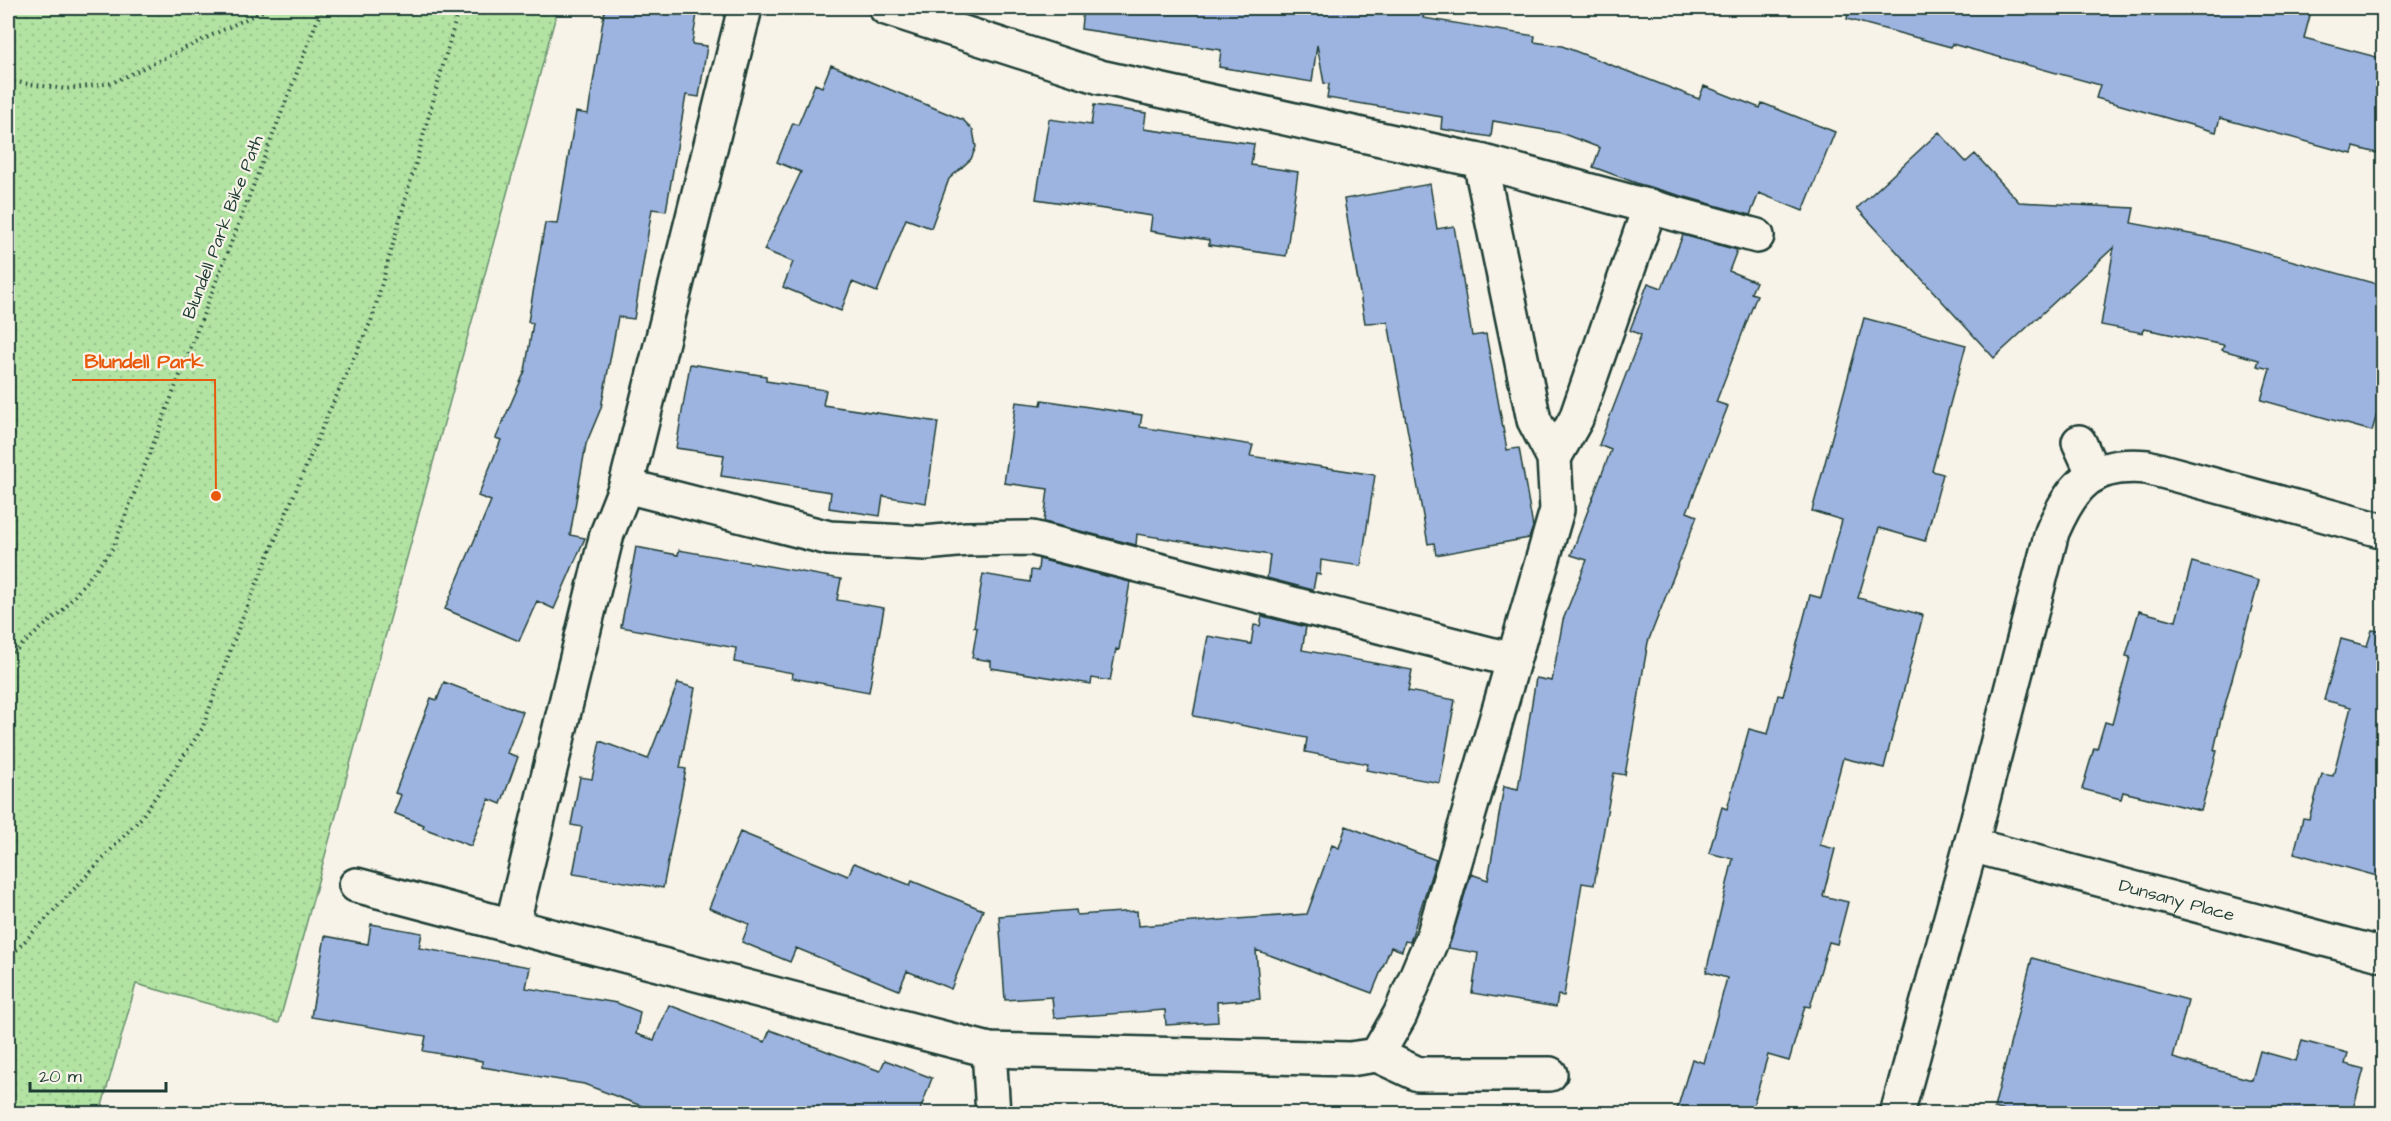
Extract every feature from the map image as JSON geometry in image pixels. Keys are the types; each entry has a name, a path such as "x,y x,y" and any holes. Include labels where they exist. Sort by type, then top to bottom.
{"street":[{"path":"512,926 607,534 626,486 745,8"},
{"path":"886,8 1100,77 1480,161 1757,236"},
{"path":"1377,1055 1400,1015 1434,934 1557,510 1554,458 1534,420 1480,161"},
{"path":"1554,458 1575,419 1650,206"},
{"path":"2079,442 2094,475"},
{"path":"1897,1113 1971,845 2052,532 2068,499 2079,486 2109,468 2147,467 2384,531"},
{"path":"626,486 829,538 925,543 967,539 1032,538 1513,660"},
{"name":"Dunsany Place","path":"1971,845 2384,955"},
{"path":"356,885 989,1050 1350,1059 1377,1055 1418,1074 1550,1074"},
{"path":"989,1050 993,1113"}],"path":[{"path":"8,81 65,89 112,83 269,8"},
{"name":"Blundell Park Bike Path","path":"8,657 64,609 113,548 322,8"},
{"path":"8,959 141,818 202,729 241,621 328,414 372,319 459,8"}],"green space":[{"path":"8,8 558,8 279,1023 136,984 100,1113 8,1113"}],"building":[{"path":"605,8 698,8 692,44 707,46 699,97 686,95 666,211 652,209 634,319 618,317 601,408 586,444 570,535 585,538 554,609 537,601 519,641 445,609 491,501 478,496 501,440 496,438 525,371 533,323 528,322 545,223 557,224 576,112 588,114"},
{"path":"1083,8 1425,8 1423,18 1535,36 1534,42 1562,46 1699,99 1704,86 1760,108 1762,103 1835,132 1803,211 1759,193 1750,215 1639,184 1593,167 1600,148 1561,133 1493,121 1491,137 1441,129 1442,117 1327,98 1329,84 1324,83 1317,45 1312,82 1219,67 1221,50 1081,29"},
{"path":"1849,8 2312,8 2304,38 2384,59 2384,155 2354,147 2352,154 2220,118 2216,132 2096,98 2100,85 1952,44 1951,47 1847,19"},
{"path":"831,65 963,120 973,130 976,147 971,159 949,179 931,228 906,219 877,292 852,282 841,311 783,287 793,262 764,250 801,172 777,162 793,123 798,125 815,84 822,87"},
{"path":"1094,105 1146,113 1144,129 1254,144 1251,165 1298,172 1286,256 1209,245 1209,240 1150,231 1152,216 1036,199 1049,119 1091,125"},
{"path":"1939,132 1966,162 1975,154 2019,202 2134,208 2131,223 2206,237 2384,286 2384,390 2372,431 2261,400 2270,369 2257,366 2259,360 2222,350 2224,345 2144,329 2143,333 2101,325 2114,247 1994,358 1857,208"},
{"path":"1430,184 1437,229 1454,226 1472,336 1486,334 1507,450 1519,448 1533,527 1529,538 1436,555 1434,543 1428,544 1388,322 1365,323 1344,199"},
{"path":"1683,235 1737,250 1729,271 1756,282 1751,293 1757,295 1716,402 1728,406 1687,512 1697,516 1648,642 1625,775 1614,773 1594,885 1582,883 1564,996 1558,995 1556,1007 1472,993 1478,953 1448,948 1471,874 1488,880 1504,786 1518,789 1536,678 1552,681 1563,620 1587,560 1571,555 1611,450 1599,445 1641,335 1630,330 1648,283 1662,288"},
{"path":"1864,318 1966,345 1932,471 1943,474 1925,541 1879,528 1858,598 1923,615 1884,768 1843,758 1820,845 1835,849 1823,896 1848,902 1837,944 1829,942 1810,1007 1805,1006 1789,1061 1768,1055 1751,1113 1676,1113 1692,1059 1704,1063 1727,978 1706,972 1733,859 1709,853 1722,807 1727,809 1749,729 1768,734 1778,695 1783,696 1810,595 1821,598 1842,520 1812,511"},
{"path":"690,364 766,376 766,381 826,390 823,405 938,422 926,503 883,496 880,516 829,508 831,492 721,476 724,455 676,448"},
{"path":"1042,400 1142,415 1140,427 1253,445 1250,456 1375,475 1361,566 1321,560 1320,575 1316,574 1313,590 1267,578 1270,555 1137,534 1136,545 1044,522 1048,489 1004,483 1016,402 1041,405"},
{"path":"636,547 678,555 679,550 841,579 837,600 884,608 869,692 792,678 793,673 734,662 736,648 621,627"},
{"path":"1039,559 1130,582 1119,650 1116,649 1110,681 1092,678 1091,684 991,668 991,661 972,658 977,628 974,627 983,574 1030,582 1031,570 1038,571"},
{"path":"2192,562 2259,581 2220,723 2214,750 2217,751 2201,811 2123,792 2121,799 2082,789 2094,748 2097,749 2105,722 2112,724 2130,657 2126,656 2139,611 2176,621"},
{"path":"1262,616 1306,627 1302,650 1412,670 1408,691 1455,700 1440,783 1366,770 1368,764 1305,752 1307,738 1193,716 1208,636 1251,644 1254,625 1260,626"},
{"path":"2372,630 2384,632 2384,878 2294,853 2303,818 2309,819 2322,774 2333,776 2351,707 2324,700 2341,639 2367,646"},
{"path":"444,682 523,712 507,753 518,757 501,804 489,799 471,846 423,828 424,825 394,813 401,795 395,793 431,698 437,700"},
{"path":"678,683 695,688 680,768 686,769 663,888 573,874 582,827 571,825 580,777 592,779 600,741 648,759"},
{"path":"1346,826 1436,860 1410,942 1405,941 1402,951 1391,947 1372,993 1256,950 1260,999 1217,1002 1218,1022 1166,1025 1165,1010 1054,1018 1052,997 1005,1000 999,916 1076,910 1077,915 1137,911 1138,926 1307,914 1332,845 1339,848"},
{"path":"740,832 848,876 854,863 910,885 912,881 983,910 951,989 907,971 899,990 796,948 790,962 742,942 749,924 709,908"},
{"path":"371,924 422,933 419,948 530,967 526,988 617,1003 640,1012 636,1034 654,1040 669,1005 765,1042 770,1030 880,1071 885,1060 932,1078 919,1113 660,1113 584,1084 482,1067 482,1061 423,1051 426,1036 311,1017 325,936 368,944"},
{"path":"2032,958 2188,1000 2173,1058 2252,1080 2260,1051 2296,1061 2302,1041 2348,1053 2345,1064 2364,1069 2352,1113 2015,1113 1994,1108"}],"place":[{"name":"Blundell Park","path":"216,496"}]}
